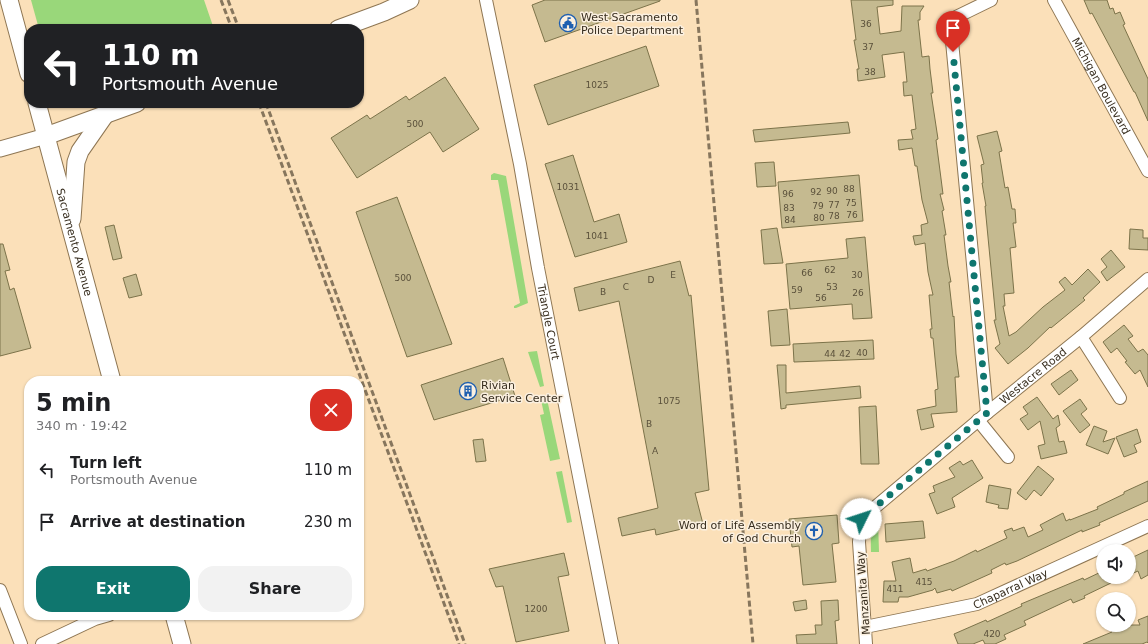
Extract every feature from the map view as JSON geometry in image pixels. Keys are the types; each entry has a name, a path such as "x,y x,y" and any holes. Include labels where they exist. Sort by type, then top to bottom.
{"main road":[{"path":"9,0 24,56"},
{"path":"352,24 384,12 410,0"},
{"name":"Sacramento Avenue","path":"38,108 111,376"},
{"path":"46,136 123,108"},
{"path":"71,229 75,197 76,162 80,152 104,115"},
{"path":"175,620 182,644"}],"street":[{"name":"Triangle Court","path":"486,0 520,164 538,268 612,644"},
{"path":"991,0 950,20 982,416 1008,457"},
{"name":"Michigan Boulevard","path":"1054,0 1148,171"},
{"path":"0,149 46,136"},
{"name":"Westacre Road","path":"861,519 982,416 1081,338 1148,279"},
{"path":"1081,338 1120,398"},
{"name":"Manzanita Way","path":"861,519 859,542 866,644"},
{"name":"Chaparral Way","path":"865,627 977,604 1148,526"},
{"path":"0,590 21,644"},
{"path":"42,644 92,620"}],"green space":[{"path":"31,0 204,0 212,24 38,24"},
{"path":"494,173 506,176 528,303 516,308 514,308 514,306 520,303 498,180 491,180 491,175"},
{"path":"537,351 544,386 540,387 528,352"},
{"path":"547,399 560,459 550,461 540,415 544,414 541,400"},
{"path":"562,471 572,522 567,523 556,472"},
{"path":"878,520 879,552 871,552 872,531"}],"building":[{"name":"West Sacramento Police Department","path":"545,0 660,1 545,42 532,5"},
{"path":"851,0 893,0 893,5 877,7 880,34 901,31 902,6 924,6 920,12 920,20 918,20 922,57 929,56 933,93 931,93 938,139 936,140 943,194 940,194 944,210 942,211 946,235 944,235 951,282 949,282 953,317 954,316 959,377 955,377 957,412 931,414 934,427 921,430 917,410 936,406 935,390 938,389 933,338 931,338 930,329 932,329 929,295 933,295 928,272 925,243 915,245 913,236 922,235 921,225 928,223 912,148 899,150 898,140 913,139 911,130 916,129 912,95 904,96 903,82 907,82 904,52 882,55 885,77 858,81 857,69 859,69 854,40 856,40"},
{"path":"1084,0 1107,0 1110,9 1113,8 1115,14 1120,12 1125,24 1123,25 1148,79 1148,121 1135,92 1092,13 1090,14"},
{"path":"646,46 659,86 548,125 534,85"},
{"path":"445,77 479,129 443,152 430,132 357,178 331,138 367,115 370,119 406,96 409,100"},
{"path":"848,122 850,133 755,142 753,130"},
{"path":"997,131 1002,151 999,152 1005,188 1008,187 1012,209 1015,209 1016,223 1013,223 1016,247 1010,248 1014,293 1004,294 1005,306 1003,306 1009,336 1016,332 1043,307 1065,290 1059,282 1065,277 1072,285 1088,269 1100,282 1083,298 1085,300 1051,328 1050,327 1028,348 1008,364 995,348 1000,344 994,320 996,320 986,206 982,183 981,165 984,164 977,136"},
{"path":"573,155 594,222 619,214 627,242 575,257 545,164"},
{"path":"774,162 776,186 757,187 755,163"},
{"path":"859,175 863,221 782,228 778,182"},
{"path":"397,197 452,344 407,357 356,212"},
{"path":"114,225 122,258 113,260 105,227"},
{"path":"777,228 783,263 764,264 761,230"},
{"path":"1130,229 1143,230 1143,238 1148,238 1148,250 1129,249"},
{"path":"865,237 872,318 853,319 852,304 790,309 786,264 848,258 846,239"},
{"path":"0,244 3,244 10,270 5,271 10,290 14,288 31,348 0,356"},
{"path":"1111,250 1125,267 1107,281 1101,272 1107,267 1101,259"},
{"path":"680,261 689,296 691,295 709,490 695,493 703,524 656,535 655,529 622,536 618,518 658,508 619,301 579,311 574,288"},
{"path":"136,274 142,295 129,298 123,278"},
{"path":"787,309 790,345 771,346 768,311"},
{"path":"1124,325 1133,336 1128,339 1138,352 1143,349 1148,355 1148,387 1140,370 1135,374 1125,362 1127,361 1117,348 1111,353 1103,342"},
{"path":"873,340 874,359 794,362 793,344"},
{"name":"Rivian Service Center","path":"503,358 515,396 434,420 421,385"},
{"path":"777,365 786,365 786,393 860,386 861,398 786,405 786,408 781,409"},
{"path":"1071,370 1078,380 1059,395 1051,384"},
{"path":"1037,397 1053,419 1058,415 1060,425 1056,428 1059,442 1064,441 1067,453 1041,459 1038,446 1045,444 1040,421 1028,430 1020,419 1028,414 1023,407"},
{"path":"1080,399 1087,409 1081,414 1090,425 1080,433 1063,411"},
{"path":"876,406 879,464 861,464 859,407"},
{"path":"1094,426 1107,431 1103,442 1115,438 1108,454 1086,445"},
{"path":"1137,429 1141,442 1134,445 1137,452 1124,457 1116,437"},
{"path":"483,439 486,461 476,462 473,440"},
{"path":"972,460 983,478 952,498 955,507 937,514 929,494 935,492 933,486 955,477 949,468 960,461 963,465"},
{"path":"1038,466 1054,479 1041,496 1034,490 1026,500 1017,493"},
{"path":"1148,481 1148,501 1099,523 1100,525 1082,532 1082,530 1017,561 1006,565 1005,563 991,570 992,573 952,591 951,589 937,593 935,588 933,590 908,597 899,597 898,602 883,602 884,581 896,581 892,562 910,558 913,573 926,569 927,571 954,561 976,550 977,552 1007,538 1004,531 1012,528 1013,531 1024,527 1028,537 1043,530 1040,525 1063,513 1066,521 1070,520 1098,509 1097,507"},
{"path":"989,485 1011,489 1008,509 998,508 999,505 986,502"},
{"path":"837,515 839,543 832,544 836,582 803,585 799,546 792,547 789,519"},
{"path":"923,521 925,538 886,542 885,524"},
{"path":"1148,550 1148,575 1141,579 1138,571 1136,572 1136,556"},
{"path":"564,553 569,575 558,577 569,631 516,642 503,586 496,587 489,569"},
{"path":"1096,574 1096,584 1109,584 1084,596 1085,598 1073,603 1071,599 1024,621 1026,625 1004,635 1006,639 995,644 985,644 983,640 973,644 958,644 954,634 986,620 987,622 1022,606 1021,604 1083,578 1084,580"},
{"path":"806,600 807,609 795,611 793,602"},
{"path":"838,600 839,620 835,621 837,644 797,644 796,635 816,634 815,625 822,625 821,601"},
{"path":"1148,616 1148,643 1083,644 1112,632 1136,632 1136,625 1140,625 1138,620"}],"railway":[{"path":"221,0 230,24"},
{"path":"228,0 237,24"},
{"path":"696,0 753,644"},
{"path":"261,108 360,376"},
{"path":"268,108 465,644"},
{"path":"364,387 459,644"}],"place":[{"name":"West Sacramento Police Department","path":"568,23"},
{"name":"Rivian Service Center","path":"468,391"},
{"name":"Word of Life Assembly of God Church","path":"814,531"}],"route":[{"path":"861,519 915,472 987,413 953,52"}]}
